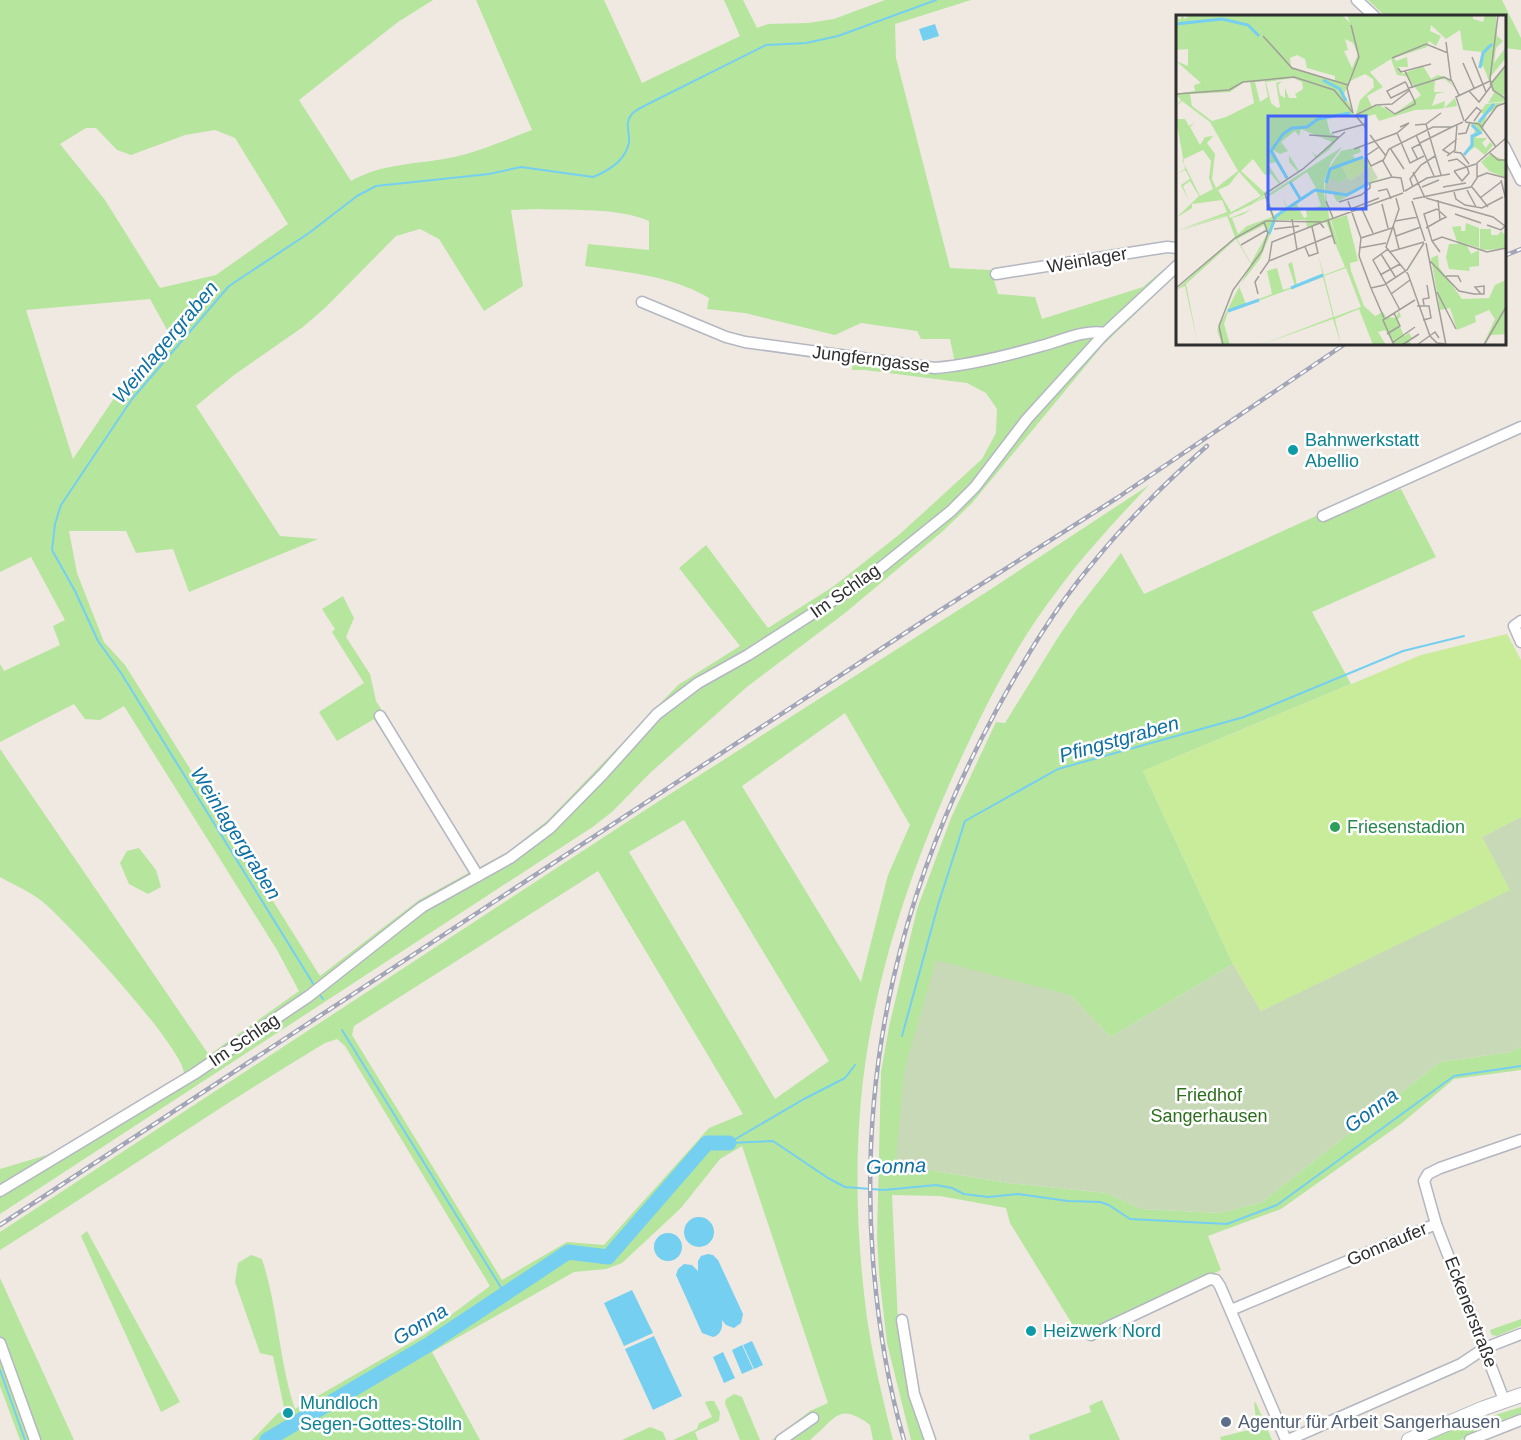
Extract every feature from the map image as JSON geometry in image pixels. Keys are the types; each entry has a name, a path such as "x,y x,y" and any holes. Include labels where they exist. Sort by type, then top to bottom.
{"main road":[{"path":"1408,1440 1521,1395"}],"street":[{"path":"1357,0 1373,15"},
{"path":"1506,150 1521,180"},
{"name":"Weinlager","path":"996,274 1167,247 1176,248"},
{"name":"Im Schlag","path":"0,1191 194,1074 309,996 422,907 510,858 550,828 657,714 698,683 758,649 868,578 951,511 975,487 1028,419 1105,333 1176,267"},
{"name":"Jungferngasse","path":"642,302 726,337 746,342 935,368 971,363 1040,347 1088,332 1105,333"},
{"path":"1323,516 1521,428"},
{"path":"1517,623 1521,642"},
{"path":"380,716 478,876"},
{"name":"Gonnaufer","path":"1231,1310 1436,1224 1424,1181 1428,1173 1521,1140"},
{"name":"Eckenerstraße","path":"1436,1224 1504,1400"},
{"path":"1091,1335 1210,1279 1216,1280 1287,1440 1461,1364 1485,1348 1521,1334"},
{"path":"902,1320 914,1394 930,1440"},
{"path":"0,1343 35,1440"},
{"path":"781,1440 813,1418"},
{"path":"1470,1440 1521,1420"}],"green space":[{"path":"0,0 433,0 398,22 299,100 351,181 387,168 470,153 532,130 476,0 604,0 642,83 740,36 724,0 743,0 757,28 768,24 808,23 834,19 885,0 971,0 895,24 896,58 950,268 991,270 998,294 1035,297 1042,319 1143,287 1164,269 1176,274 1103,345 972,503 943,531 845,613 748,686 650,773 613,811 594,826 0,1214 0,1169 57,1152 184,1074 179,1060 146,1014 76,934 38,898 0,877 0,749 209,1055 299,991 277,950 124,706 100,720 85,719 74,704 0,742 0,664 4,671 60,645 53,626 65,620 31,557 0,572","holes":["86,128 96,128 117,150 131,155 185,135 215,130 235,138 288,224 216,275 160,288 105,200 60,144","511,210 595,210 649,221 649,250 588,244 585,266 649,276 680,285 709,298 707,309 745,313 835,335 861,323 917,331 921,339 950,339 956,368 853,359 852,370 967,383 986,393 997,409 996,433 982,459 900,534 834,586 768,628 706,545 679,568 740,646 678,685 548,820 508,852 480,867 376,701 370,674 346,637 354,618 343,596 322,609 335,629 332,632 364,683 319,712 337,741 374,719 470,872 419,900 320,976 125,665 104,642 77,573 69,531 126,531 136,553 173,549 189,592 318,539 280,536 196,406 234,375 303,327 396,236 420,229 439,239 484,311 523,286","150,299 171,337 117,394 73,459 26,310"]},
{"path":"1368,0 1502,0 1521,38 1521,50 1506,48 1506,15 1384,15"},
{"path":"1149,485 1068,577 1028,632 1002,676 968,744 930,829 887,957 872,1023 861,1096 858,1207 867,1318 893,1440 873,1440 870,1425 851,1414 844,1414 832,1420 810,1440 772,1440 810,1411 828,1403 742,1146 720,1159 681,1208 622,1263 606,1269 574,1272 432,1352 480,1440 252,1440 278,1413 285,1412 273,1356 260,1353 235,1282 238,1263 251,1255 262,1259 272,1296 285,1372 295,1409 424,1335 490,1286 345,1046 337,1039 325,1043 284,1068 0,1250 0,1232 656,803 985,593","holes":["845,713 910,825 888,875 861,982 742,786","684,820 829,1061 775,1099 629,852","598,871 743,1114 709,1128 604,1245 567,1242 502,1280 352,1035 354,1026"]},
{"path":"1401,489 1436,557 1312,612 1351,684 1143,771 1233,964 1111,1037 1070,995 895,1171 935,1171 1009,1183 1107,1193 1141,1209 1221,1213 1262,1202 1440,1062 1510,1052 1521,1047 1521,1070 1454,1079 1402,1123 1281,1209 1208,1236 1221,1270 1091,1332 1074,1327 1010,1223 1006,1208 940,1196 892,1195 898,1323 917,1423 924,1440 911,1440 887,1343 879,1273 877,1237 881,1072 889,1027 917,909 951,818 996,722 1005,723 1078,608 1121,553 1144,594 1316,516"},
{"name":"Friesenstadion","path":"1507,634 1521,660 1521,817 1482,837 1510,890 1261,1011 1233,964 1143,771 1421,655"},
{"name":"Friedhof Sangerhausen","path":"1521,817 1521,1047 1510,1052 1440,1062 1262,1202 1221,1213 1141,1209 1107,1193 1009,1183 935,1171 895,1171 904,1071 936,960 1070,995 1111,1037 1233,964 1261,1011 1509,890 1482,837"},
{"path":"139,848 156,870 161,887 148,894 129,884 120,863 127,851"},
{"path":"87,1231 180,1402 161,1412 81,1236"},
{"path":"0,1278 74,1440 20,1440 0,1386"},
{"path":"1521,1319 1521,1326 1497,1336 1492,1335 1490,1330"},
{"path":"734,1394 742,1397 760,1440 740,1440 725,1403 726,1399"},
{"path":"1102,1400 1120,1440 1030,1440 1029,1435 1091,1412 1089,1406"},
{"path":"714,1401 720,1412 719,1421 695,1432 698,1440 673,1440 697,1429 699,1423 712,1417 705,1402"},
{"path":"1254,1402 1272,1440 1221,1440 1220,1437 1257,1428"},
{"path":"1521,1407 1521,1415 1460,1440 1422,1440 1483,1413 1486,1421 1495,1415"},
{"path":"650,1427 663,1432 666,1440 622,1440"}],"water":[{"path":"935,24 939,36 923,41 919,29"},
{"path":"699,1217 709,1222 714,1232 709,1242 699,1247 689,1242 684,1232 689,1222"},
{"path":"668,1233 678,1237 682,1247 678,1257 668,1261 658,1257 654,1247 658,1237"},
{"path":"708,1254 718,1260 743,1314 741,1323 734,1328 726,1325 722,1320 721,1330 713,1337 702,1333 676,1275 678,1269 684,1264 692,1265 698,1271 698,1261 701,1256"},
{"path":"632,1290 653,1333 624,1346 604,1303"},
{"path":"654,1336 682,1396 653,1410 625,1349"},
{"path":"752,1341 763,1365 754,1369 743,1345"},
{"path":"742,1345 753,1369 742,1374 732,1350"},
{"path":"723,1352 735,1378 724,1383 713,1357"}],"waterway":[{"name":"Weinlagergraben","path":"314,985 121,673 98,641 75,591 52,550 55,524 61,505 132,399 229,286 309,233 357,196 376,186 489,174 521,167 593,177 605,172 624,154 629,142 630,117 635,111 648,104 766,45 806,43 838,36 936,0"},
{"name":"Pfingstgraben","path":"902,1036 938,905 965,821 1058,769 1244,717 1403,651 1464,636"},
{"name":"Weinlagergraben","path":"320,995 323,999"},
{"name":"Weinlagergraben","path":"342,1030 505,1294"},
{"name":"Pfingstgraben","path":"732,1141 845,1078 855,1065"},
{"name":"Gonna","path":"729,1143 773,1141 845,1187 884,1190 936,1185 952,1188 964,1194 988,1197 1018,1194 1068,1201 1100,1202 1109,1205 1130,1219 1227,1224 1277,1205 1454,1076 1521,1066"},
{"name":"Gonna","path":"267,1440 428,1345 568,1252 608,1257 707,1143 729,1143"},
{"path":"0,1370 25,1440"},
{"path":"289,1414 293,1426"}],"railway":[{"path":"1506,255 1521,249"},
{"path":"0,1225 928,618 1117,498 1344,345"},
{"path":"904,1440 888,1374 878,1307 873,1261 870,1188 873,1116 881,1046 894,977 912,910 935,843 963,777 996,711 1040,635 1078,581 1119,533 1207,446"}],"place":[{"name":"Bahnwerkstatt Abellio","path":"1293,450"},
{"name":"Friesenstadion","path":"1335,827"},
{"name":"Heizwerk Nord","path":"1031,1331"},
{"name":"Mundloch Segen-Gottes-Stolln","path":"288,1413"},
{"name":"Agentur für Arbeit Sangerhausen","path":"1226,1422"}]}
